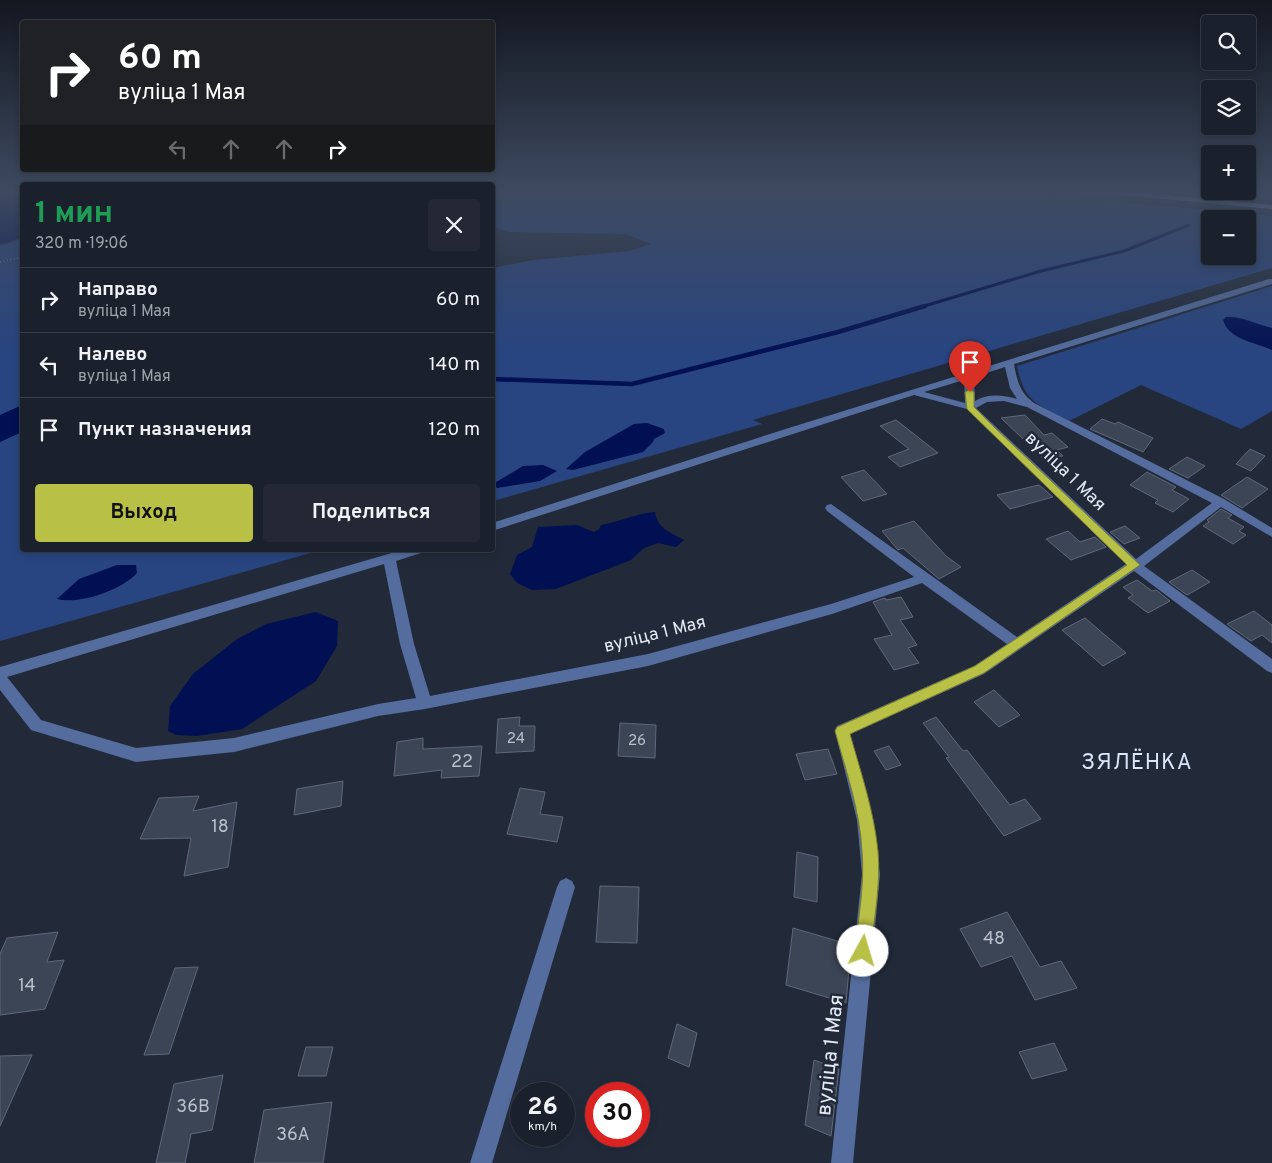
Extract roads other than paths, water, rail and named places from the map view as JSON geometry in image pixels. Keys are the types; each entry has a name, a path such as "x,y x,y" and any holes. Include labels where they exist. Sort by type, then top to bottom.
{"street":[{"path":"495,526 796,429 969,377 1272,281"},
{"name":"вуліца 1 Мая","path":"1009,364 1012,382 1020,398 1220,502 1272,533"},
{"path":"969,377 970,407"},
{"name":"вуліца 1 Мая","path":"916,393 970,407 1134,565 1272,667"},
{"name":"вуліца 1 Мая","path":"970,407 984,398 1004,398 1031,405"},
{"name":"вуліца 1 Мая","path":"842,1163 871,874 870,850 861,799 842,731 979,670 1134,565 1144,562 1220,502"},
{"path":"831,508 924,578 1017,644"},
{"path":"0,673 410,552"},
{"path":"389,558 407,644 425,703"},
{"name":"вуліца 1 Мая","path":"0,679 36,725 136,755 234,744 378,710 425,703 648,660 832,609 924,578"},
{"path":"481,1163 566,886"}],"waterway":[{"path":"921,307 1041,271 1133,247"},
{"path":"495,379 632,384 838,332 925,306"}],"district":[{"name":"ЗЯЛЁНКА","path":"1137,763"}]}
